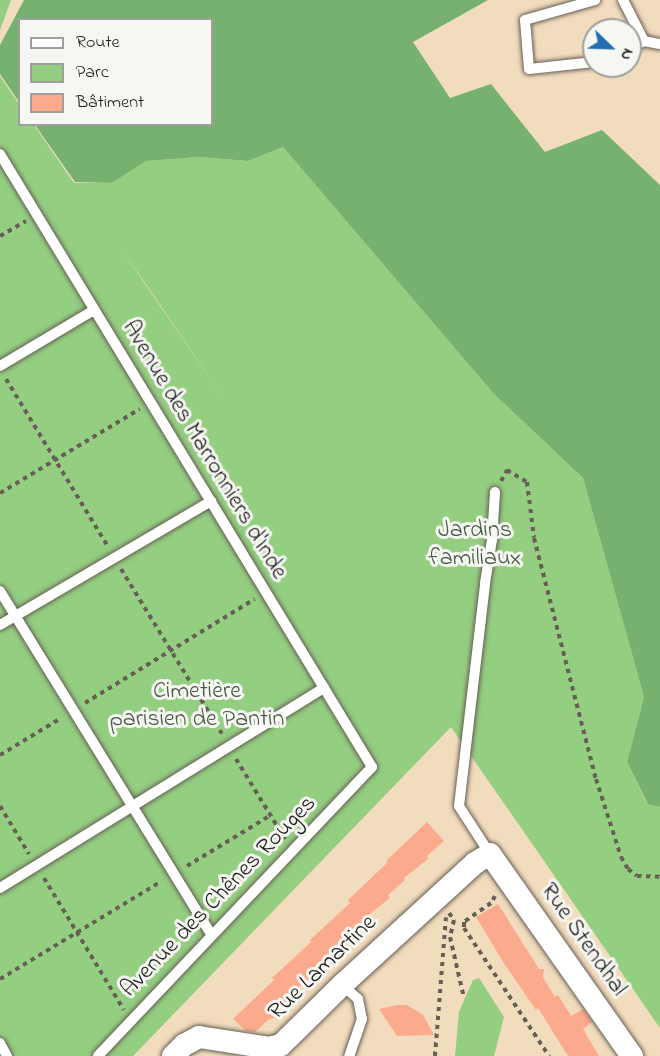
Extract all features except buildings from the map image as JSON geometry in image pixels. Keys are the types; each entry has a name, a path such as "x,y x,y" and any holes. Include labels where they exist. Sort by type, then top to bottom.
{"street":[{"name":"Rue Lamartine","path":"173,1056 184,1045 199,1037 268,1048 281,1045 342,985 475,863 490,854"},
{"name":"Rue Stendhal","path":"490,854 632,1056"}],"lane":[{"path":"582,63 528,69 525,20 595,0"},
{"path":"623,0 644,41 660,44"},
{"name":"Avenue des Marronniers d'Inde","path":"0,154 372,767"},
{"path":"0,368 94,310"},
{"path":"490,854 459,806 483,594 492,540 495,492"},
{"path":"0,626 211,501"},
{"path":"0,591 212,935"},
{"path":"0,888 324,688"},
{"name":"Avenue des Chênes Rouges","path":"98,1056 372,767"},
{"path":"342,985 358,999 362,1018 349,1056"},
{"path":"0,1043 7,1056"}],"path":[{"path":"0,236 36,214"},
{"path":"0,368 292,850"},
{"path":"0,493 151,402"},
{"path":"495,492 507,470 527,482 534,538 596,779 616,844 628,869 637,876 660,877"},
{"path":"0,755 266,592"},
{"path":"0,806 130,1021"},
{"path":"0,979 271,815"},
{"path":"435,1056 447,910 454,920 464,922 491,903 496,889"},
{"path":"454,920 450,937 464,999"},
{"path":"464,922 464,928 549,1056"}],"green space":[{"path":"0,0 11,0 0,30"},
{"path":"24,0 488,0 413,42 450,98 491,84 545,152 602,130 660,185 660,807 648,804 627,762 644,697 583,478 494,394 283,147 248,161 199,157 146,161 112,183 75,182 36,126 213,126 213,18 18,18 18,101 0,74 0,45"},
{"path":"0,76 18,103 18,126 35,126 74,183 112,183 146,161 199,157 248,161 283,147 494,394 583,478 644,697 627,762 647,803 660,807 660,1028 451,727 133,1056 0,1056","holes":["119,246 148,287 224,399"]},
{"path":"479,978 504,1017 494,1056 455,1056 459,1012 473,980"}],"park label":[{"name":"Jardins familiaux","path":"475,545"},
{"name":"Cimetière parisien de Pantin","path":"197,706"}]}
